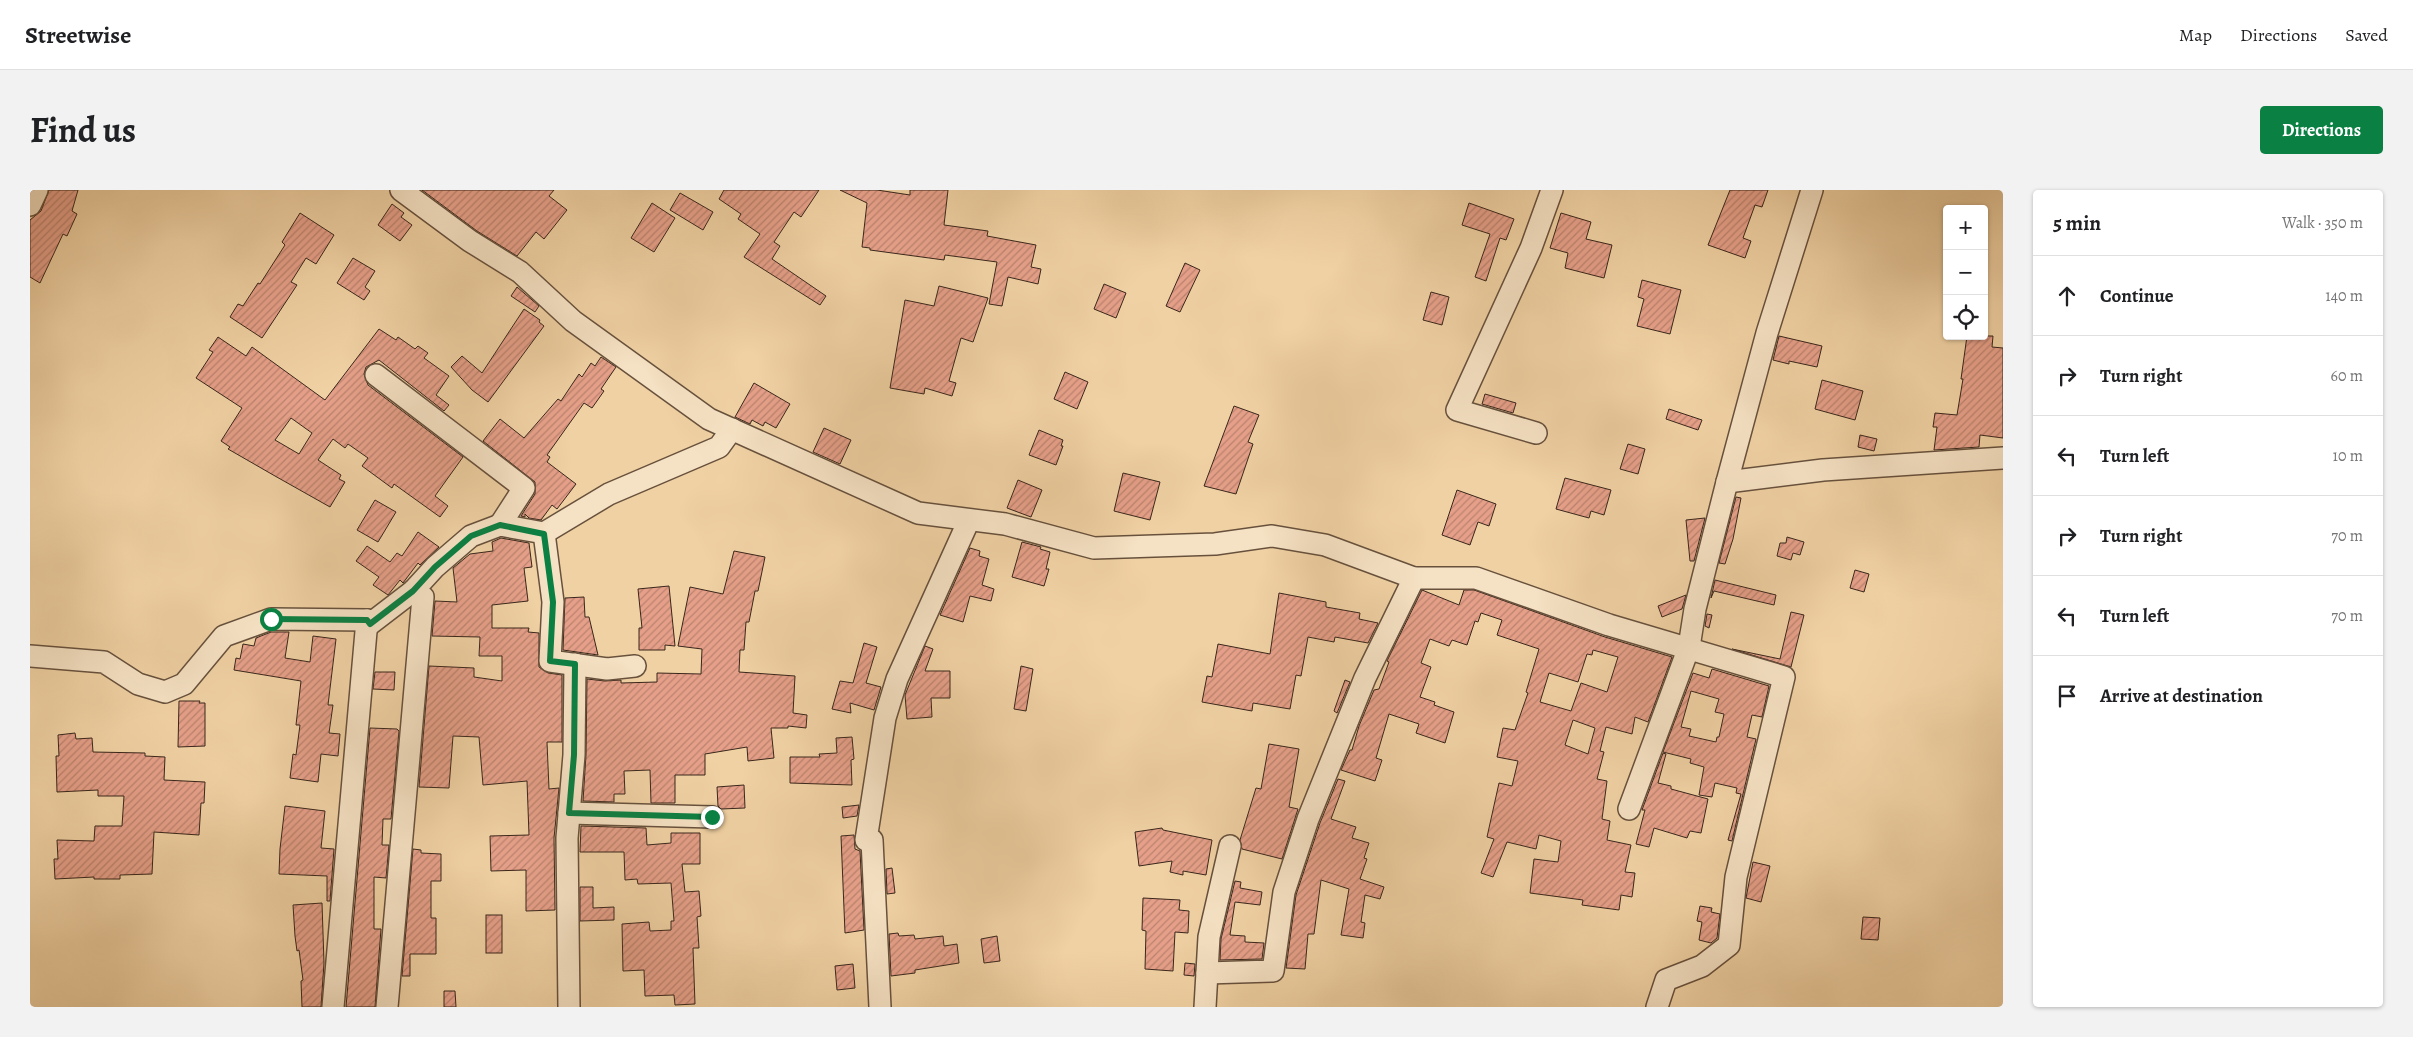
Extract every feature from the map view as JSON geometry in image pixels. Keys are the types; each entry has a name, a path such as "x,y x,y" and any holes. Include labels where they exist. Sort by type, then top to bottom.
{"street":[{"path":"30,205 37,190"},
{"path":"401,190 470,242 520,272 573,321 709,419 918,513 1005,524 1094,548 1215,544 1272,536 1325,545 1414,578 1476,578 1609,625 1689,647 1784,677 1736,877 1729,945 1702,966 1666,980 1658,1007"},
{"path":"1536,432 1457,410 1532,248 1552,190"},
{"path":"1629,809 1689,647 1695,610 1767,332 1812,190"},
{"path":"376,375 524,488 500,525"},
{"path":"30,656 104,662 138,684 165,692 184,684 224,636 271,619 367,620 370,624 413,591 435,567 471,536 500,525 544,534 609,494 719,447 732,429"},
{"path":"1727,482 1823,470 2003,458"},
{"path":"880,1007 872,840 866,840 877,766 886,718 897,679 970,520"},
{"path":"544,534 553,602 550,661 607,669 635,666"},
{"path":"1207,973 1273,971 1284,892 1308,819 1365,678 1414,578"},
{"path":"387,1007 424,597 413,591"},
{"path":"333,1007 367,620"},
{"path":"569,1007 567,838 574,755 575,664"},
{"path":"569,813 712,817"},
{"path":"1204,1007 1209,936 1230,846"}],"building":[{"path":"49,190 78,190 72,211 77,214 67,236 63,234 40,283 30,277 30,220 41,211"},
{"path":"422,190 554,190 549,196 567,210 544,239 536,232 517,256 477,231"},
{"path":"724,190 819,190 801,217 794,212 774,242 780,246 772,259 826,296 820,305 744,257 760,234 738,219 741,214 719,199"},
{"path":"840,190 877,190 910,195 910,190 948,190 944,225 988,231 987,236 1036,245 1031,267 1041,269 1038,284 1008,277 1002,306 989,304 997,262 945,255 944,260 870,250 870,248 862,247 867,203"},
{"path":"1730,190 1768,190 1762,207 1755,205 1743,238 1751,241 1745,258 1708,245"},
{"path":"680,193 713,212 703,230 670,210"},
{"path":"652,203 675,218 654,252 631,238"},
{"path":"1469,203 1514,219 1506,240 1500,238 1486,281 1475,277 1490,234 1462,225"},
{"path":"392,204 404,213 401,217 412,225 400,241 378,225"},
{"path":"300,213 334,235 316,264 306,258 291,282 297,285 262,338 230,317 238,304 243,306 258,283 260,284 285,245 282,242"},
{"path":"1561,213 1591,222 1586,239 1612,245 1604,278 1565,268 1568,253 1550,248"},
{"path":"353,258 375,271 365,287 370,291 364,300 337,283"},
{"path":"1185,263 1200,270 1180,312 1166,306"},
{"path":"1642,280 1681,290 1670,334 1637,326 1644,299 1638,297"},
{"path":"1104,284 1126,293 1116,318 1094,309"},
{"path":"939,286 988,298 973,342 961,338 949,381 956,383 952,396 925,388 924,394 890,388 905,300 934,306"},
{"path":"517,287 539,306 535,312 511,296"},
{"path":"1431,292 1449,297 1442,325 1423,320"},
{"path":"524,309 540,320 539,322 544,326 488,402 472,390 451,367 462,356 482,373"},
{"path":"379,329 396,340 398,337 415,349 418,346 428,353 424,358 449,376 436,395 449,405 444,411 379,360 366,367 364,374 368,385 463,457 435,496 448,506 440,517 394,484 392,488 362,466 368,458 348,444 345,448 333,439 318,460 341,475 339,479 345,482 330,507 275,476 228,449 230,447 221,441 242,408 196,378 213,352 209,350 218,337 246,356 252,347 325,400","holes":["291,418 312,433 299,454 275,440"]},
{"path":"1779,336 1822,346 1817,367 1789,361 1789,364 1773,360"},
{"path":"1988,336 1993,336 1992,347 2003,348 2003,438 1980,435 1979,447 1934,450 1937,427 1933,427 1935,413 1957,415 1963,379 1961,379 1966,340 1988,340"},
{"path":"601,357 616,367 601,389 604,391 592,408 584,403 547,455 550,457 547,462 576,484 557,509 552,505 541,520 529,518 525,514 525,517 521,516 535,494 535,482 483,441 500,419 524,438 558,399 561,401 579,374 582,377 591,363 595,366"},
{"path":"1065,372 1088,382 1077,409 1054,399"},
{"path":"1822,380 1863,391 1855,420 1815,409"},
{"path":"754,383 790,404 776,428 765,422 763,426 752,420 750,424 735,417"},
{"path":"1485,394 1516,403 1513,413 1482,404"},
{"path":"1234,406 1259,415 1248,442 1253,444 1236,494 1204,486"},
{"path":"1669,409 1702,420 1698,430 1666,419"},
{"path":"824,428 851,440 840,464 813,452"},
{"path":"1039,430 1063,440 1061,446 1063,446 1056,465 1029,455"},
{"path":"1860,435 1877,439 1874,451 1858,447"},
{"path":"1628,444 1645,449 1638,474 1620,469"},
{"path":"1123,473 1160,482 1150,520 1114,511"},
{"path":"1565,478 1611,490 1604,515 1591,511 1589,518 1556,509"},
{"path":"1018,480 1042,490 1031,517 1007,508"},
{"path":"1457,490 1496,504 1489,526 1478,522 1470,545 1442,535"},
{"path":"1736,497 1741,498 1733,539 1725,564 1719,563"},
{"path":"375,500 396,512 378,542 357,530"},
{"path":"1705,518 1694,561 1690,561 1686,520"},
{"path":"418,532 439,547 420,565 418,563 403,583 400,580 388,595 373,585 379,577 356,561 367,546 390,562 397,553 402,556"},
{"path":"1787,537 1804,542 1800,555 1793,553 1791,560 1777,556 1780,543 1786,543"},
{"path":"501,538 529,543 532,567 524,568 528,601 492,605 492,628 529,628 528,632 539,633 539,667 548,673 562,675 562,742 547,742 549,789 559,788 554,838 555,910 526,911 526,870 491,871 490,836 529,835 527,781 483,785 479,737 453,736 449,788 419,787 429,666 474,668 474,677 502,681 502,656 479,656 480,637 432,636 435,601 457,602 453,568 470,554 493,551 492,542"},
{"path":"1022,542 1041,547 1040,549 1050,552 1046,569 1049,569 1044,586 1012,577"},
{"path":"970,548 980,551 979,556 989,559 982,585 994,589 991,601 970,596 963,622 940,615"},
{"path":"734,551 765,557 758,591 755,591 749,622 746,622 744,650 740,650 739,672 795,676 793,713 807,715 806,728 788,726 788,728 771,728 774,758 748,761 747,747 705,754 705,775 675,775 675,803 651,803 650,770 624,771 625,794 614,794 614,802 583,801 587,679 621,680 621,683 657,682 657,673 701,674 702,649 678,646 690,587 723,594"},
{"path":"1855,570 1869,574 1864,592 1850,588"},
{"path":"1715,580 1776,595 1774,605 1714,591 1711,598"},
{"path":"669,586 675,646 665,645 665,650 639,650 639,628 642,628 638,589"},
{"path":"1422,590 1459,605 1464,590 1474,590 1605,637 1672,657 1648,722 1635,717 1632,734 1606,727 1600,751 1604,752 1597,779 1607,781 1602,819 1610,821 1607,840 1631,845 1625,872 1635,873 1632,897 1621,895 1619,910 1582,905 1583,900 1530,893 1534,859 1558,862 1561,841 1539,835 1536,849 1507,842 1493,877 1481,873 1494,839 1487,837 1499,783 1512,786 1518,761 1497,757 1503,728 1515,730 1528,693 1526,692 1539,649 1497,635 1502,620 1481,613 1478,622 1475,621 1467,645 1452,640 1449,646 1430,639 1421,663 1431,667 1420,697 1435,702 1434,705 1454,712 1445,743 1416,733 1419,724 1389,714 1376,758 1382,760 1375,781 1341,770 1350,750 1352,750 1359,726 1374,690 1379,689 1389,662 1387,661","holes":["1593,650 1618,657 1607,692 1581,683 1571,711 1540,702 1549,673 1578,682 1587,654 1592,655","1573,720 1595,728 1588,754 1565,745"]},
{"path":"1279,593 1326,602 1326,607 1360,613 1359,619 1378,623 1368,643 1335,637 1334,642 1308,637 1301,676 1296,675 1290,709 1253,703 1252,711 1202,702 1207,676 1212,677 1218,644 1270,654"},
{"path":"1686,595 1682,609 1662,617 1658,606"},
{"path":"584,597 585,617 589,617 598,655 563,650 565,598"},
{"path":"1791,612 1804,615 1791,667 1732,649 1780,659"},
{"path":"1707,614 1712,615 1709,628 1705,626"},
{"path":"271,632 289,632 285,658 310,662 313,636 336,639 328,705 333,705 329,733 340,734 338,756 321,754 318,782 290,778 293,754 296,755 300,725 296,725 301,681 234,670 236,658 240,659 243,644 254,646 256,638"},
{"path":"864,643 877,647 866,683 881,687 874,710 850,703 851,713 832,709 840,681 853,683"},
{"path":"925,646 933,649 925,671 950,671 950,698 931,698 932,717 907,719 905,695"},
{"path":"1021,666 1033,669 1026,711 1014,709"},
{"path":"1712,669 1769,686 1762,717 1752,715 1747,737 1756,739 1732,841 1728,840 1741,794 1736,793 1737,788 1715,783 1712,797 1699,795 1704,767 1690,763 1691,759 1663,752 1693,673 1709,678","holes":["1691,691 1719,699 1715,712 1724,714 1719,737 1717,737 1716,742 1689,736 1691,729 1681,727"]},
{"path":"375,672 395,672 394,690 373,689"},
{"path":"1345,680 1350,682 1337,713 1334,711"},
{"path":"179,701 200,701 199,703 205,703 205,746 178,747"},
{"path":"370,728 397,729 399,731 391,819 383,819 382,845 389,845 386,878 374,877 374,929 381,929 375,1007 346,1007"},
{"path":"75,733 76,739 92,738 93,752 145,753 145,756 165,757 164,780 205,782 204,803 201,803 199,835 154,832 152,874 120,875 120,879 94,879 94,877 55,879 54,859 58,859 57,840 94,841 95,826 122,826 124,796 98,796 98,790 57,792 56,756 59,756 58,735"},
{"path":"852,737 854,759 851,760 852,785 790,783 790,757 820,757 819,754 837,753 836,738"},
{"path":"1269,744 1299,749 1289,807 1298,809 1282,859 1242,849 1240,840 1256,788 1261,789"},
{"path":"1663,753 1666,754 1658,783 1671,786 1671,789 1708,799 1701,833 1690,831 1687,838 1654,828 1649,847 1636,844 1645,810 1642,810"},
{"path":"1338,779 1345,781 1331,819 1356,827 1352,838 1369,843 1364,858 1367,859 1360,879 1384,887 1380,899 1365,895 1361,922 1365,923 1363,938 1341,935 1349,889 1321,880 1314,934 1308,934 1305,969 1286,968 1296,895 1320,823"},
{"path":"744,785 745,808 721,809 718,806 717,787"},
{"path":"859,805 857,816 843,818 842,807"},
{"path":"285,806 325,811 321,848 334,849 330,901 327,901 327,876 279,874"},
{"path":"581,826 646,828 647,845 671,843 671,833 700,833 700,864 682,864 685,892 699,891 701,916 697,917 699,948 693,948 695,1004 675,1005 674,995 645,996 644,970 623,971 622,924 649,922 650,931 671,930 671,921 674,921 671,883 638,884 637,879 625,880 624,852 580,852"},
{"path":"1162,828 1163,830 1212,840 1206,875 1183,871 1183,875 1170,872 1172,861 1139,866 1135,832"},
{"path":"854,835 855,849 860,851 864,930 845,933 841,836"},
{"path":"413,849 421,850 421,853 441,854 441,881 431,881 431,918 436,918 436,954 410,954 410,976 402,976"},
{"path":"1753,862 1770,866 1761,902 1746,898"},
{"path":"892,868 895,893 887,894 886,869"},
{"path":"1235,881 1241,882 1240,888 1262,892 1260,905 1235,902 1230,935 1245,936 1245,942 1264,943 1262,959 1220,960 1221,939"},
{"path":"580,887 593,887 593,908 614,907 614,920 580,921"},
{"path":"1143,898 1180,900 1179,910 1189,911 1188,933 1175,932 1173,971 1145,969 1146,931 1142,930"},
{"path":"322,903 324,963 321,1007 302,1007 301,981 303,980 295,936 293,905"},
{"path":"1700,906 1712,908 1711,912 1720,914 1717,938 1711,943 1699,940 1702,922 1697,921"},
{"path":"486,915 502,915 502,953 486,953"},
{"path":"1863,917 1880,918 1878,940 1861,939"},
{"path":"898,933 899,936 914,935 915,939 943,936 944,946 957,944 959,963 915,970 915,973 891,976 889,934"},
{"path":"997,936 1000,961 984,963 981,939"},
{"path":"1185,963 1195,964 1194,976 1184,975"},
{"path":"853,964 855,988 837,990 835,966"},
{"path":"444,991 455,991 456,1007 444,1007"}],"route":[{"path":"271,619 367,620 370,624 413,591 435,567 471,536 500,525 544,534 553,602 550,661 575,664 574,755 569,813 712,817"}]}
